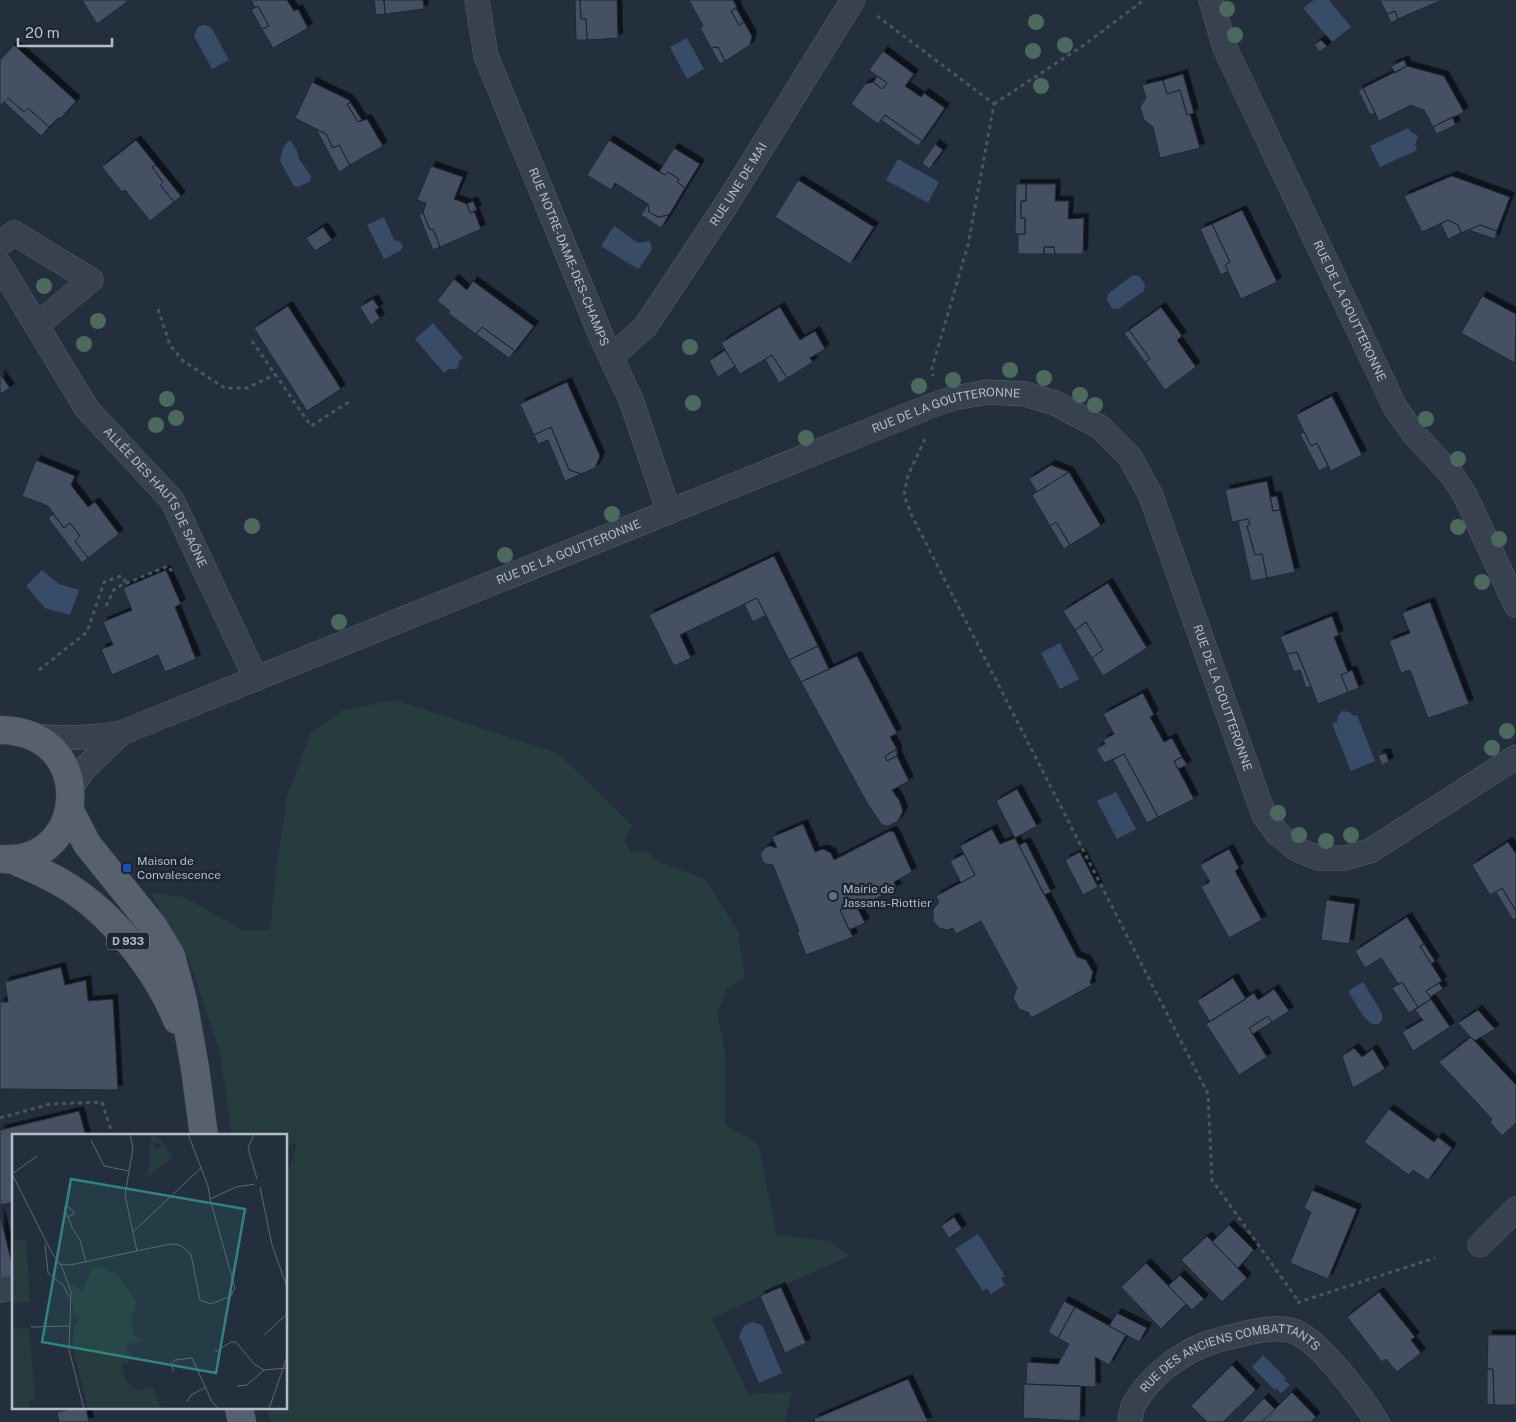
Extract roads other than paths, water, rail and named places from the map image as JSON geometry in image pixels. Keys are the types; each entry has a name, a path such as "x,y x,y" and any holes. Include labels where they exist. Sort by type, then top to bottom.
{"main road":[{"path":"5,859 27,856 48,844 64,825 70,798 67,771 59,757 48,745 12,728"},
{"name":"D 933","path":"70,798 87,844 153,926 171,956 183,1001 195,1068 204,1134"},
{"name":"D 933","path":"5,859 36,870 72,889 103,913 135,948 176,1017 195,1068"}],"street":[{"name":"RUE NOTRE-DAME-DES-CHAMPS","path":"477,0 486,56 611,357 631,400 669,512"},
{"name":"RUE UNE DE MAI","path":"611,357 646,327 726,206 852,0"},
{"name":"RUE DE LA GOUTTERONNE","path":"1211,0 1225,48 1395,407 1414,434 1452,475 1465,495 1516,605"},
{"path":"0,244 14,233 91,280 37,325"},
{"name":"ALLÉE DES HAUTS DE SAÔNE","path":"0,265 88,409 172,500 256,679"},
{"name":"RUE DE LA GOUTTERONNE","path":"12,728 71,738 90,738 121,734 940,403 954,398 988,392 1025,394 1055,403 1100,427 1130,457 1151,496 1264,815 1278,834 1296,849 1318,858 1345,858 1370,851 1516,757"},
{"name":"RUE DE LA GOUTTERONNE","path":"70,798 84,769 121,734"},
{"path":"1480,1245 1516,1209"},
{"name":"RUE DES ANCIENS COMBATTANTS","path":"1130,1422 1133,1405 1152,1379 1174,1361 1203,1345 1255,1331 1284,1330 1295,1331 1308,1339 1324,1354 1366,1404 1377,1422"}],"water":[{"path":"1314,0 1329,0 1351,27 1332,42 1303,8"},
{"path":"204,25 211,27 229,60 212,69 194,36 198,27"},
{"path":"687,38 704,69 687,79 670,47"},
{"path":"1408,128 1418,136 1415,145 1417,150 1380,167 1370,146"},
{"path":"288,141 291,141 299,159 311,176 310,181 298,187 294,186 280,161 283,148"},
{"path":"898,159 939,182 928,203 886,180"},
{"path":"384,217 394,240 401,242 403,247 400,251 384,259 367,225"},
{"path":"614,226 638,243 650,241 652,250 638,269 601,246"},
{"path":"1133,275 1139,276 1145,284 1144,291 1118,309 1112,308 1107,300 1108,294"},
{"path":"433,323 463,358 458,362 457,369 449,369 444,373 415,339"},
{"path":"42,570 59,584 79,590 70,615 45,608 26,586"},
{"path":"1060,643 1079,679 1060,689 1041,653"},
{"path":"1342,711 1349,712 1354,716 1357,715 1375,761 1351,771 1332,724 1337,722 1338,716"},
{"path":"1116,792 1136,829 1117,839 1097,801"},
{"path":"1363,982 1382,1013 1382,1020 1378,1024 1368,1021 1358,1009 1348,991"},
{"path":"978,1234 1005,1276 1001,1278 1005,1285 991,1294 987,1288 983,1291 955,1249"},
{"path":"752,1322 762,1325 782,1373 759,1383 739,1336 744,1326"},
{"path":"1263,1355 1286,1378 1284,1380 1290,1385 1281,1393 1276,1388 1275,1390 1252,1367"}],"place":[{"name":"Maison de Convalescence","path":"127,868"},
{"name":"Mairie de Jassans-Riottier","path":"833,896"}]}
